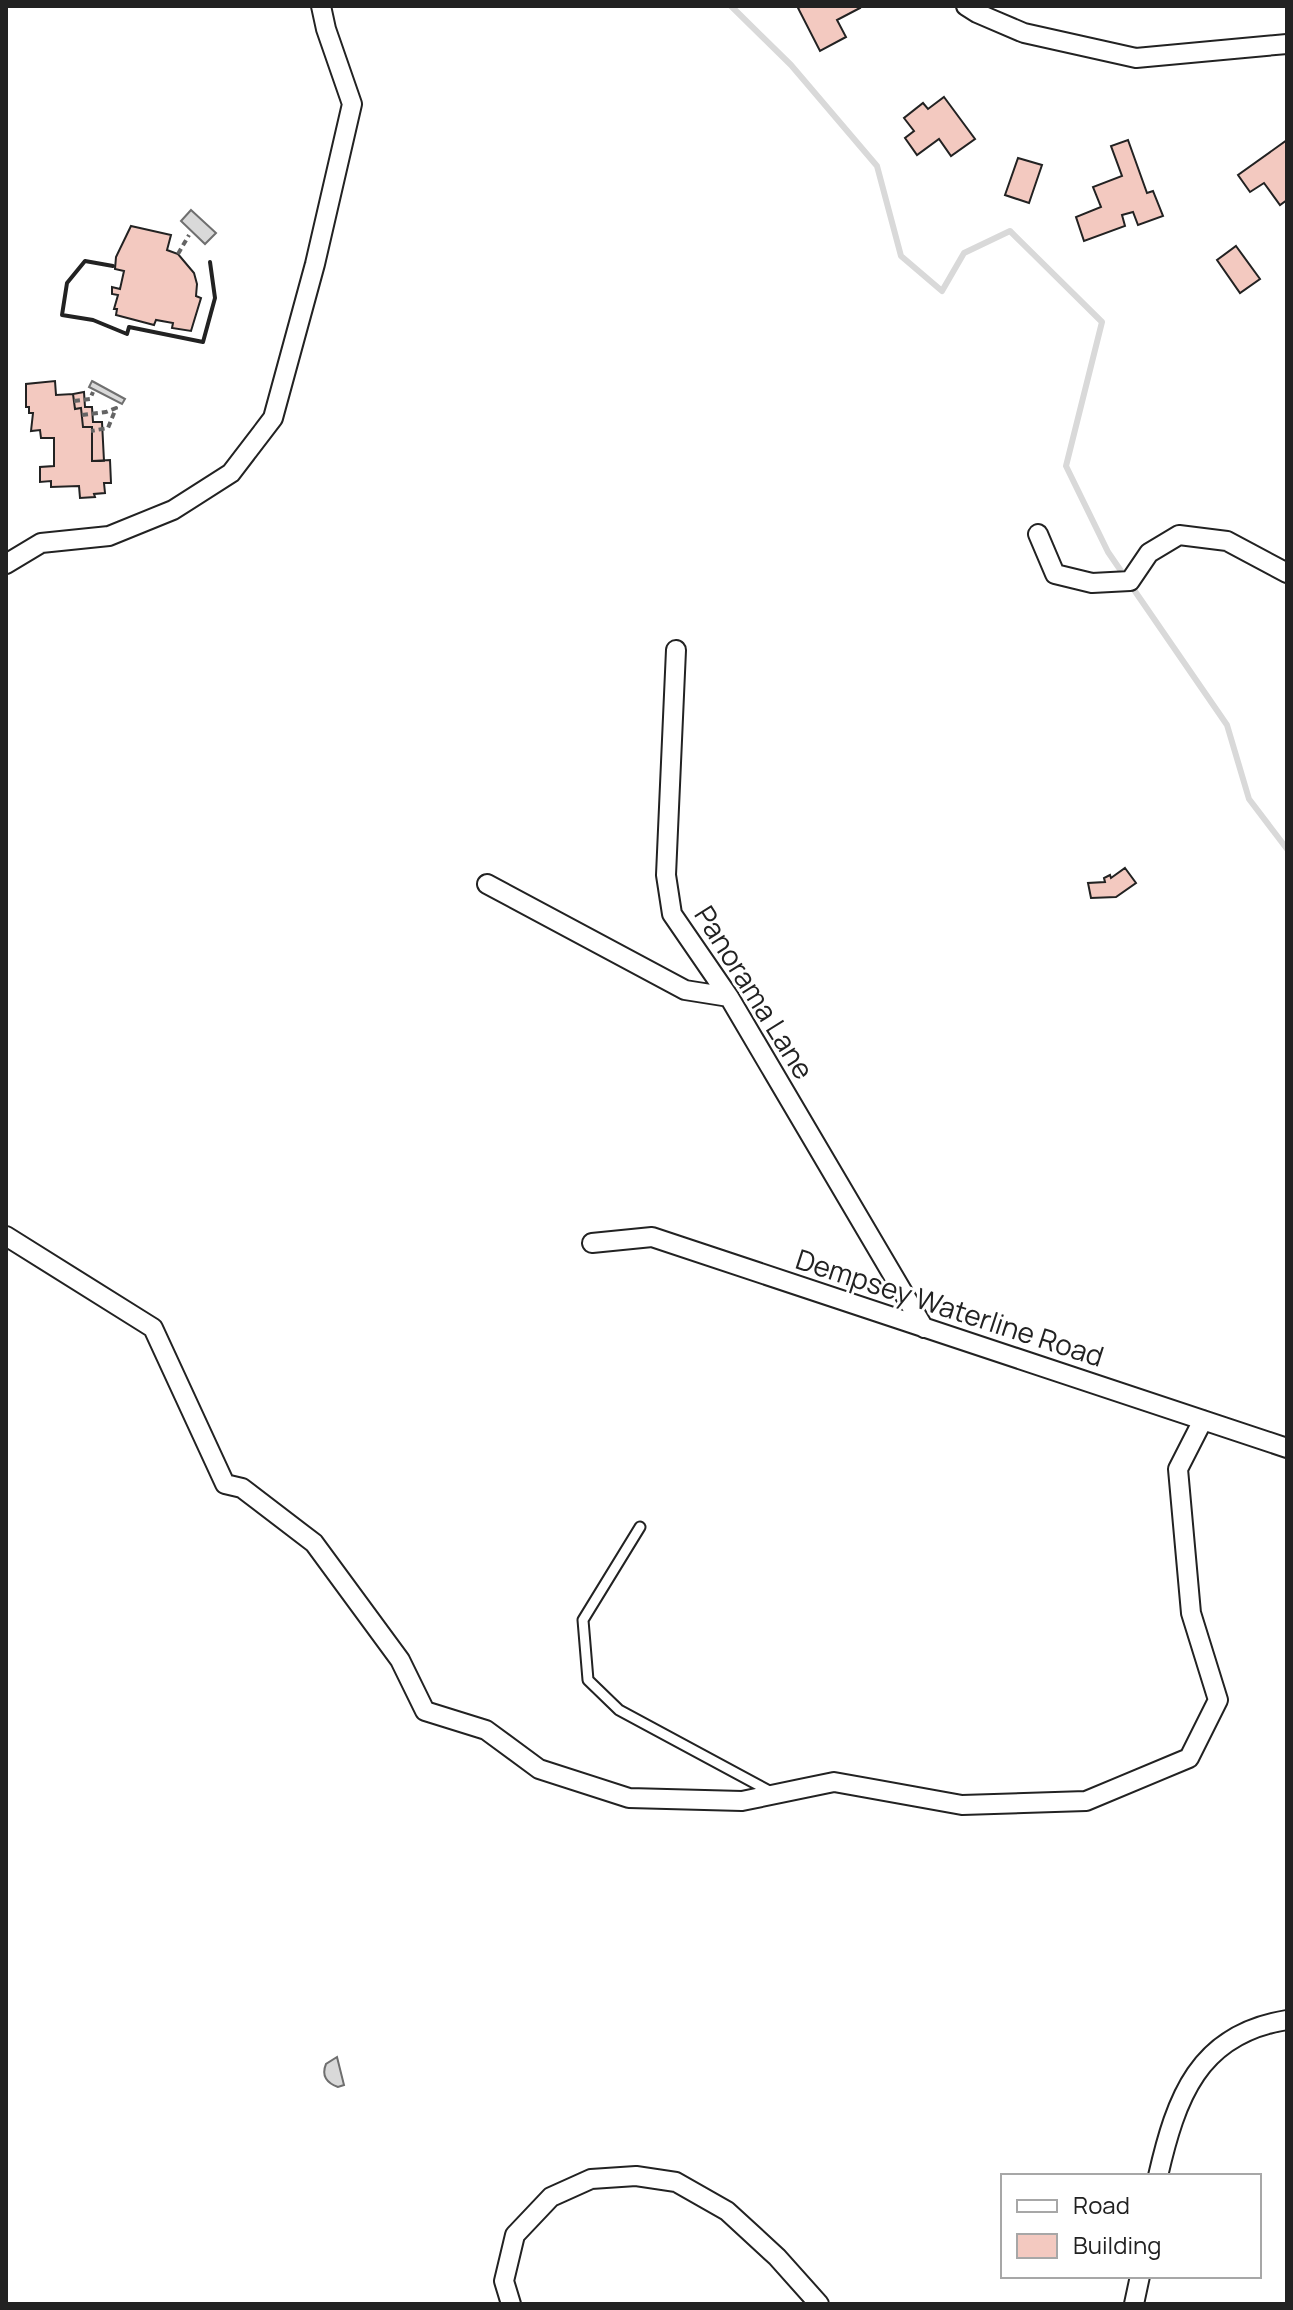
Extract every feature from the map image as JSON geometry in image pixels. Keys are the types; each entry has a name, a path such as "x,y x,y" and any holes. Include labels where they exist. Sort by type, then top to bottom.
{"street":[{"path":"6,564 41,543 109,536 173,510 231,473 273,418 315,264 352,104 321,6"},
{"path":"966,6 1024,33 1136,58 1287,44"},
{"path":"1038,534 1055,574 1092,583 1130,581 1149,553 1179,535 1227,541 1287,573"},
{"name":"Panorama Lane","path":"676,650 666,875 672,914 729,997 924,1328"},
{"path":"487,884 685,990 729,997"},
{"path":"6,1236 153,1328 225,1484 242,1488 314,1543 400,1660 425,1711 486,1730 539,1769 629,1798 742,1801 834,1782 962,1805 1086,1801 1189,1758 1218,1700 1191,1613 1178,1469 1203,1420"},
{"name":"Dempsey Waterline Road","path":"592,1243 652,1237 1287,1448"},
{"path":"1159,2174 1178,2104 1199,2069 1237,2035 1260,2025 1287,2020"},
{"path":"511,2304 504,2281 515,2235 551,2197 591,2179 636,2176 676,2182 727,2211 777,2257 819,2304"},
{"path":"1134,2304 1140,2278"}],"lane":[{"path":"640,1527 583,1620 588,1680 619,1710 776,1794"}],"path":[{"path":"178,254 189,235"},
{"path":"74,401 90,399 93,392"},
{"path":"82,415 116,408 108,428 91,431"}],"shaded area":[{"path":"191,210 216,233 205,244 181,221"},
{"path":"92,381 125,399 122,404 89,387"},
{"path":"337,2057 344,2085 338,2087 328,2081 324,2072 326,2064"}],"building":[{"path":"798,8 860,8 837,20 846,37 820,51"},
{"path":"944,97 975,139 951,156 939,139 917,155 905,138 914,131 904,118 923,103 928,109"},
{"path":"1128,140 1147,193 1153,191 1163,216 1138,225 1133,212 1122,215 1125,226 1084,241 1076,217 1101,207 1093,187 1122,176 1111,146"},
{"path":"1287,140 1287,200 1280,205 1264,183 1250,192 1238,175"},
{"path":"1018,158 1042,165 1029,203 1005,195"},
{"path":"131,226 171,235 167,250 178,254 194,273 196,296 201,298 191,331 172,328 173,323 156,320 154,325 116,315 117,309 114,309 118,295 112,294 112,287 120,289 124,271 115,269 116,257"},
{"path":"1236,246 1260,279 1240,293 1217,260"},
{"path":"55,381 56,395 73,394 75,409 81,408 83,427 92,427 92,461 110,460 111,483 104,483 105,493 94,494 95,497 80,498 79,486 51,487 51,481 40,482 40,467 54,466 54,438 41,438 40,430 31,431 33,413 29,413 29,407 26,407 26,384"},
{"path":"84,392 85,407 92,407 93,422 102,422 104,461 92,461 92,427 83,427 81,408 75,409 73,394"},
{"path":"1125,868 1136,883 1116,897 1091,898 1088,883 1105,882 1104,878 1110,875 1111,878"}],"waterway":[{"path":"731,6 791,65 877,166 901,256 942,291 964,253 1010,231 1102,322 1066,466 1108,552 1227,725 1249,799 1287,849"}],"wall":[{"path":"113,266 85,261 67,283 62,315 93,320 127,334 129,327 203,342 215,298 210,262"}]}
